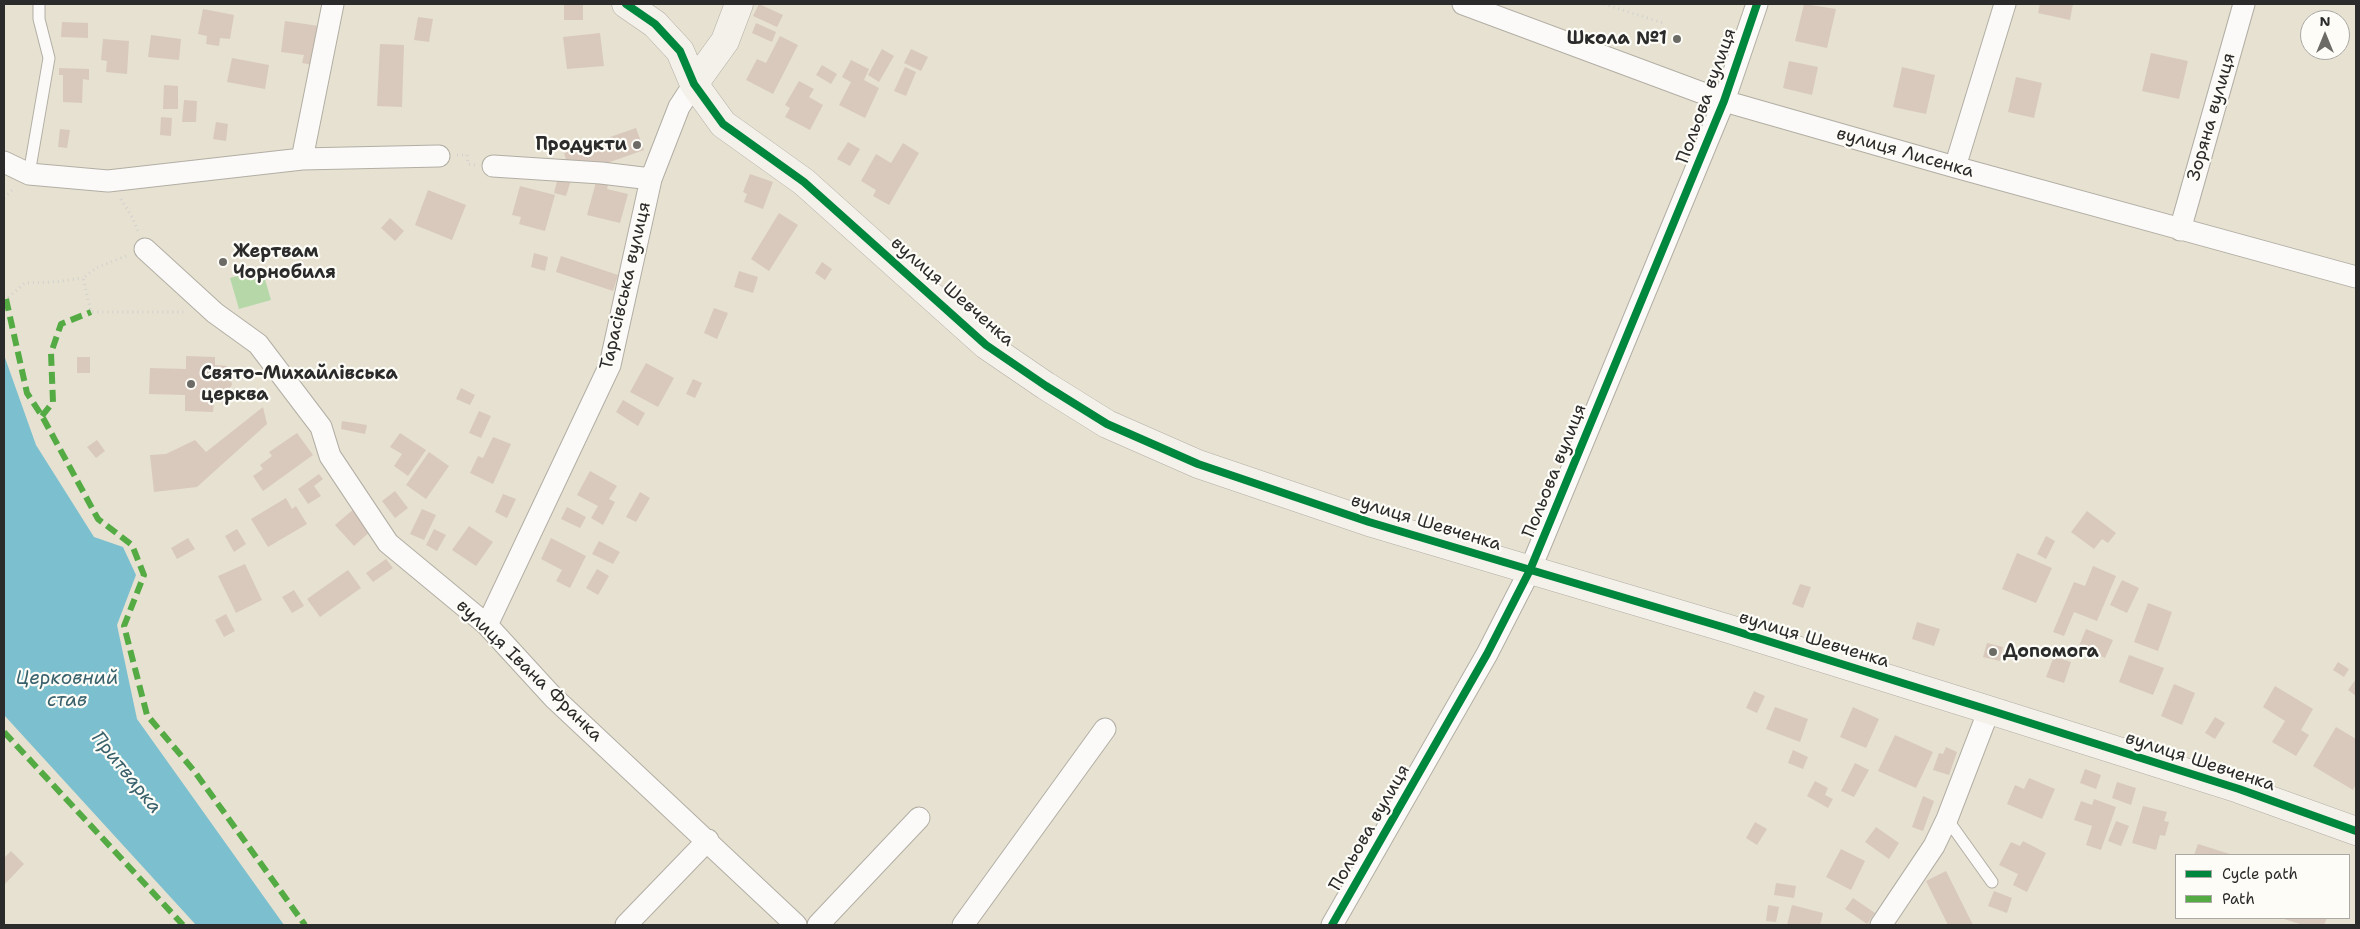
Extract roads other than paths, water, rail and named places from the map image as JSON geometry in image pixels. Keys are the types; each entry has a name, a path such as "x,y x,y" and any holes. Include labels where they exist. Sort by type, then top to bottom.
{"street":[{"path":"302,159 333,4"},
{"name":"вулиця Шевченка","path":"626,4 655,24 680,51 694,84 723,124 804,182 986,345 1046,386 1107,424 1198,464 1368,522 1989,710 2240,789 2356,831"},
{"name":"Тарасівська вулиця","path":"487,625 610,365 651,179 679,107 725,41 739,4"},
{"name":"вулиця Лисенка","path":"1463,4 1724,101 2180,230 2356,277"},
{"name":"Польова вулиця","path":"1332,925 1487,654 1530,570 1724,101 1757,4"},
{"path":"1955,167 2005,4"},
{"name":"Зоряна вулиця","path":"2180,230 2244,4"},
{"path":"4,162 28,174 108,181 302,159 439,156"},
{"path":"493,166 601,173 651,179"},
{"name":"вулиця Івана Франка","path":"145,249 215,313 258,344 320,426 330,456 388,543 487,625 553,697 708,840 796,925"},
{"path":"1881,925 1934,846 1947,819 1989,710"},
{"path":"963,925 1105,728"},
{"path":"818,925 919,818"},
{"path":"626,925 708,840"}],"lane":[{"path":"28,174 49,58 38,19 39,4"},
{"path":"1947,819 1992,882"}],"water":[{"name":"Церковний став","path":"4,355 36,445 94,537 123,547 136,575 117,625 137,719 284,925 196,925 4,715"}],"place":[{"name":"Школа №1","path":"1677,39"},
{"name":"Продукти","path":"637,145"},
{"name":"Жертвам Чорнобиля","path":"223,262"},
{"name":"Свято-Михайлівська церква","path":"191,384"},
{"name":"Допомога","path":"1993,652"}],"water label":[{"name":"Притварка","path":"126,773"}]}
